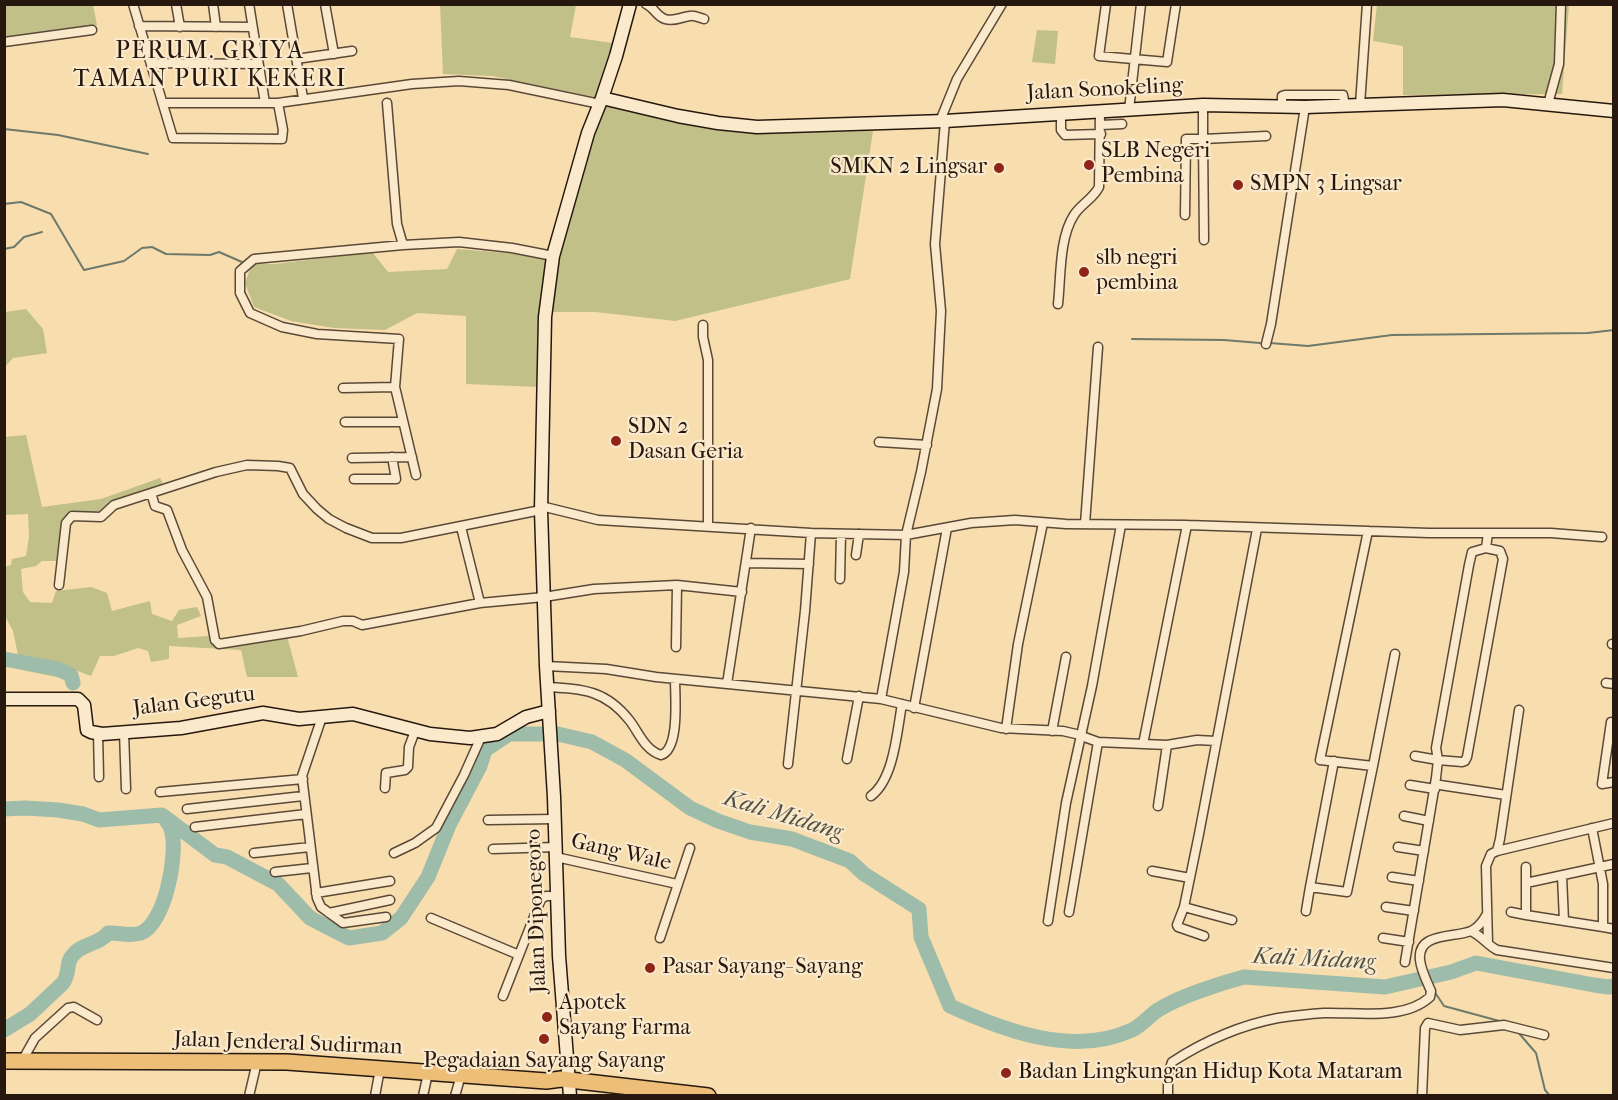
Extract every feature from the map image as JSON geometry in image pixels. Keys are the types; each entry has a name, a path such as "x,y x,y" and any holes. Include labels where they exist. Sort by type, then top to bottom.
{"highway":[{"name":"Jalan Jenderal Sudirman","path":"4,1061 257,1062 546,1081 555,1078 569,1087"},
{"path":"569,1087 642,1095"},
{"path":"569,1087 708,1095"}],"street":[{"path":"133,4 173,138 282,138 283,130 278,103"},
{"path":"176,4 180,27"},
{"path":"213,4 216,27"},
{"path":"249,4 266,103"},
{"path":"287,4 303,98"},
{"path":"325,4 334,54"},
{"name":"Jalan Diponegoro","path":"569,1087 559,956 541,508 545,317 553,256 588,133 601,101 630,4"},
{"path":"646,4 652,7 655,14 663,18 678,20 689,16 704,19"},
{"path":"881,699 904,572 906,535 927,445 937,389 941,319 935,244 943,121 957,80 1002,4"},
{"path":"1106,4 1099,56 1167,62 1176,4"},
{"path":"1129,110 1141,4"},
{"path":"1360,105 1367,4"},
{"path":"1548,104 1559,64 1561,4"},
{"path":"139,26 252,27"},
{"path":"4,42 92,30"},
{"path":"296,59 352,51"},
{"path":"152,63 258,64"},
{"path":"163,103 278,103 412,84 459,81 509,85 601,101"},
{"path":"1282,106 1282,96 1285,95 1343,95 1345,105"},
{"name":"Jalan Sonokeling","path":"601,101 678,117 757,127 943,121 1203,105 1305,107 1503,100 1614,111"},
{"path":"387,103 397,224 403,245"},
{"path":"1203,105 1204,240"},
{"path":"1266,344 1305,107"},
{"path":"1058,304 1066,230 1078,209 1096,194 1099,187 1100,111"},
{"path":"1061,114 1061,130 1065,135 1122,124"},
{"path":"1185,215 1186,140 1266,136"},
{"path":"416,474 395,387 399,339 318,334 282,327 250,313 240,293 240,272 254,260 403,245 459,242 512,248 553,256"},
{"path":"703,325 708,360 708,526"},
{"path":"1085,524 1098,347"},
{"path":"343,388 395,387"},
{"path":"345,422 403,423"},
{"path":"879,442 927,445"},
{"path":"354,479 396,479 392,457"},
{"path":"352,458 412,457"},
{"path":"59,585 65,529 69,518 75,515 101,517 114,505 191,479 247,465 278,466 292,470 303,494 329,519 366,536 383,539 461,527 541,508 565,511 598,520 842,534 906,535 1000,520 1368,531 1551,532 1602,537"},
{"path":"151,493 155,506 167,510 182,550 207,597 215,640 219,644 343,621 353,621 362,625 480,603 544,597 594,589 677,585 742,592"},
{"path":"1006,729 1018,644 1043,523"},
{"path":"1047,921 1066,803 1082,736 1121,525"},
{"path":"1143,744 1187,525"},
{"path":"461,527 480,603"},
{"path":"727,684 751,528"},
{"path":"914,708 947,528"},
{"path":"1204,936 1178,927 1190,879 1257,528"},
{"path":"1368,531 1320,760 1373,766"},
{"path":"788,764 811,533"},
{"path":"1486,548 1488,533"},
{"path":"840,579 842,534"},
{"path":"856,555 859,534"},
{"path":"1405,962 1437,787 1438,760 1436,748 1471,555 1474,550 1486,548 1500,550 1503,559 1467,757 1464,762 1438,760 1415,756"},
{"path":"747,563 809,564"},
{"path":"676,647 677,585"},
{"path":"1310,887 1347,892 1395,654"},
{"path":"1052,731 1066,657"},
{"path":"546,666 606,669 675,679 881,699 1006,729 1063,731 1098,742 1167,745 1197,740 1216,741"},
{"path":"547,687 578,688 601,695 630,721 648,747 661,755 667,752 672,743 675,679"},
{"path":"847,759 859,696"},
{"path":"4,699 78,699 84,705 87,730 98,733 99,777"},
{"path":"871,796 878,791 886,779 902,704"},
{"path":"1497,851 1519,710"},
{"name":"Jalan Gegutu","path":"98,733 207,724 263,713 299,719 353,714 457,738 497,734 531,715 549,718"},
{"path":"322,717 303,779 303,796 316,893 321,907 344,923 386,917"},
{"path":"1614,723 1611,722 1602,784 1614,782"},
{"path":"385,788 386,773 405,770 408,767 409,747 415,730"},
{"path":"124,732 126,789"},
{"path":"394,853 415,843 436,828 465,775 481,737"},
{"path":"1069,912 1098,742"},
{"path":"1158,806 1167,745"},
{"path":"1306,911 1334,761"},
{"path":"160,792 303,779"},
{"path":"1410,785 1506,795"},
{"path":"187,809 303,796"},
{"path":"195,827 306,814"},
{"path":"1404,816 1429,821"},
{"path":"488,820 555,819"},
{"path":"1488,943 1486,866 1491,854 1614,823"},
{"path":"1592,828 1604,900 1603,927"},
{"path":"254,853 310,847"},
{"path":"1398,847 1424,851"},
{"name":"Gang Wale","path":"660,938 690,848"},
{"name":"Gang Wale","path":"492,849 556,852 677,884"},
{"path":"1526,883 1614,864"},
{"path":"276,872 312,867"},
{"path":"1526,867 1526,915"},
{"path":"1152,871 1190,879"},
{"path":"1562,876 1564,921"},
{"path":"1392,877 1419,881"},
{"path":"316,893 390,881"},
{"path":"503,996 541,898 557,896"},
{"path":"329,913 390,900"},
{"path":"1184,907 1232,920"},
{"path":"1386,907 1414,911"},
{"path":"1511,912 1614,928"},
{"path":"1168,1095 1168,1074 1172,1062 1222,1036 1249,1026 1279,1018 1324,1013 1382,1014 1426,1001 1431,991 1421,964 1421,953 1426,942 1471,931 1483,921 1487,914"},
{"path":"431,918 519,955"},
{"path":"1471,931 1481,936 1497,950 1614,968"},
{"path":"1383,938 1409,942"},
{"path":"22,1061 30,1043 68,1008 74,1007 97,1020"},
{"path":"1422,1095 1425,1028 1428,1023 1460,1030 1504,1025 1544,1035"},
{"path":"249,1095 257,1062"},
{"path":"375,1095 380,1069"},
{"path":"423,1095 428,1073"},
{"path":"454,1095 461,1075"}],"green space":[{"path":"4,5 93,5 97,25 5,37"},
{"path":"440,5 576,5 570,37 613,43 595,97 492,76 443,74"},
{"path":"1377,5 1569,5 1562,94 1403,95 1403,46 1373,41"},
{"path":"1037,30 1058,31 1055,64 1032,62"},
{"path":"606,106 756,133 873,131 850,279 675,321 596,312 538,312 539,387 466,384 466,316 417,313 385,330 334,328 291,321 254,307 245,283 252,264 275,264 372,252 388,272 447,269 457,249 557,257 582,166"},
{"path":"26,309 43,329 47,353 13,358 5,367 5,312"},
{"path":"26,435 42,507 101,499 160,478 164,485 110,504 96,513 62,523 57,561 42,561 36,566 21,569 23,592 30,602 52,603 56,591 91,587 107,593 112,611 150,601 152,614 172,621 179,610 197,607 201,616 177,625 178,638 209,636 218,646 287,636 298,677 247,677 241,650 169,646 169,659 151,662 148,651 138,648 114,656 100,656 91,676 75,670 61,678 18,669 18,655 13,631 5,616 4,567 11,565 12,559 26,556 29,537 28,514 5,515 5,437"}],"waterway":[{"path":"4,129 58,135 148,154"},
{"path":"4,204 21,202 51,214 84,270 124,261 142,248 152,247 166,254 210,255 219,252 242,262"},
{"path":"4,249 14,247 24,237 42,232"},
{"path":"1270,343 1308,346 1392,335 1588,333 1614,330"},
{"path":"1132,339 1224,340 1260,343"},
{"path":"4,659 58,669 71,675 73,683"},
{"name":"Kali Midang","path":"4,809 58,810 83,814 99,820 162,815 215,855 227,857 278,884 310,918 349,938 382,933 401,918 428,877 449,825 480,766 485,750 509,734 558,734 592,742 625,760 690,808 718,821 750,832 792,839 850,861 864,874 919,909 921,937 950,1006 993,1024 1040,1038 1063,1041 1110,1038 1132,1030 1158,1010 1177,1000 1244,977 1385,987 1451,972 1476,963 1594,985 1614,986"},
{"path":"4,1030 30,1014 63,983 67,976 70,959 80,949 100,940 108,933 137,934 150,927 163,902 171,870 173,840 164,817"},
{"path":"1434,991 1444,1006 1503,1022"},
{"path":"1517,1031 1536,1053 1545,1090 1550,1096"}],"place":[{"name":"SLB Negeri Pembina","path":"1089,165"},
{"name":"SMKN 2 Lingsar","path":"999,168"},
{"name":"SMPN 3 Lingsar","path":"1238,185"},
{"name":"slb negri pembina","path":"1084,272"},
{"name":"SDN 2 Dasan Geria","path":"616,441"},
{"name":"Pasar Sayang- Sayang","path":"650,968"},
{"name":"Apotek Sayang Farma","path":"547,1017"},
{"name":"Pegadaian Sayang Sayang","path":"544,1039"},
{"name":"Badan Lingkungan Hidup Kota Mataram","path":"1006,1073"}],"district":[{"name":"PERUM. GRIYA TAMAN PURI KEKERI","path":"210,66"}]}
